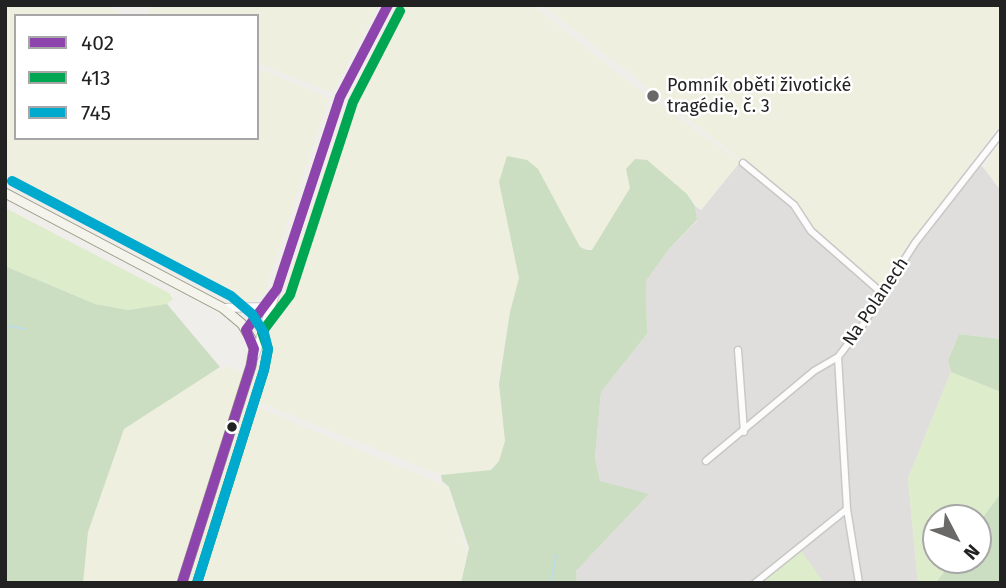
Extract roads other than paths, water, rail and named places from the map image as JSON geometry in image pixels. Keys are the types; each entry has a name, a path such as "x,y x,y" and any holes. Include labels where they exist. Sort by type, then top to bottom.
{"main road":[{"path":"5,193 223,308 246,330 254,349 251,366 182,583"}],"street":[{"path":"251,366 340,97 387,5"},
{"name":"Na Polanech","path":"859,583 847,509 838,357 915,243 1001,133"},
{"path":"743,163 794,205 811,231 883,293"},
{"path":"246,330 277,289"},
{"path":"223,308 263,307"},
{"path":"246,330 257,330 267,322"},
{"path":"738,350 744,432"},
{"path":"706,461 814,371 838,357"},
{"path":"755,583 847,509"}],"waterway":[{"path":"5,325 25,329"},
{"path":"551,583 556,555"}],"place":[{"name":"Pomník oběti životické tragédie, č. 3","path":"653,96"}]}
